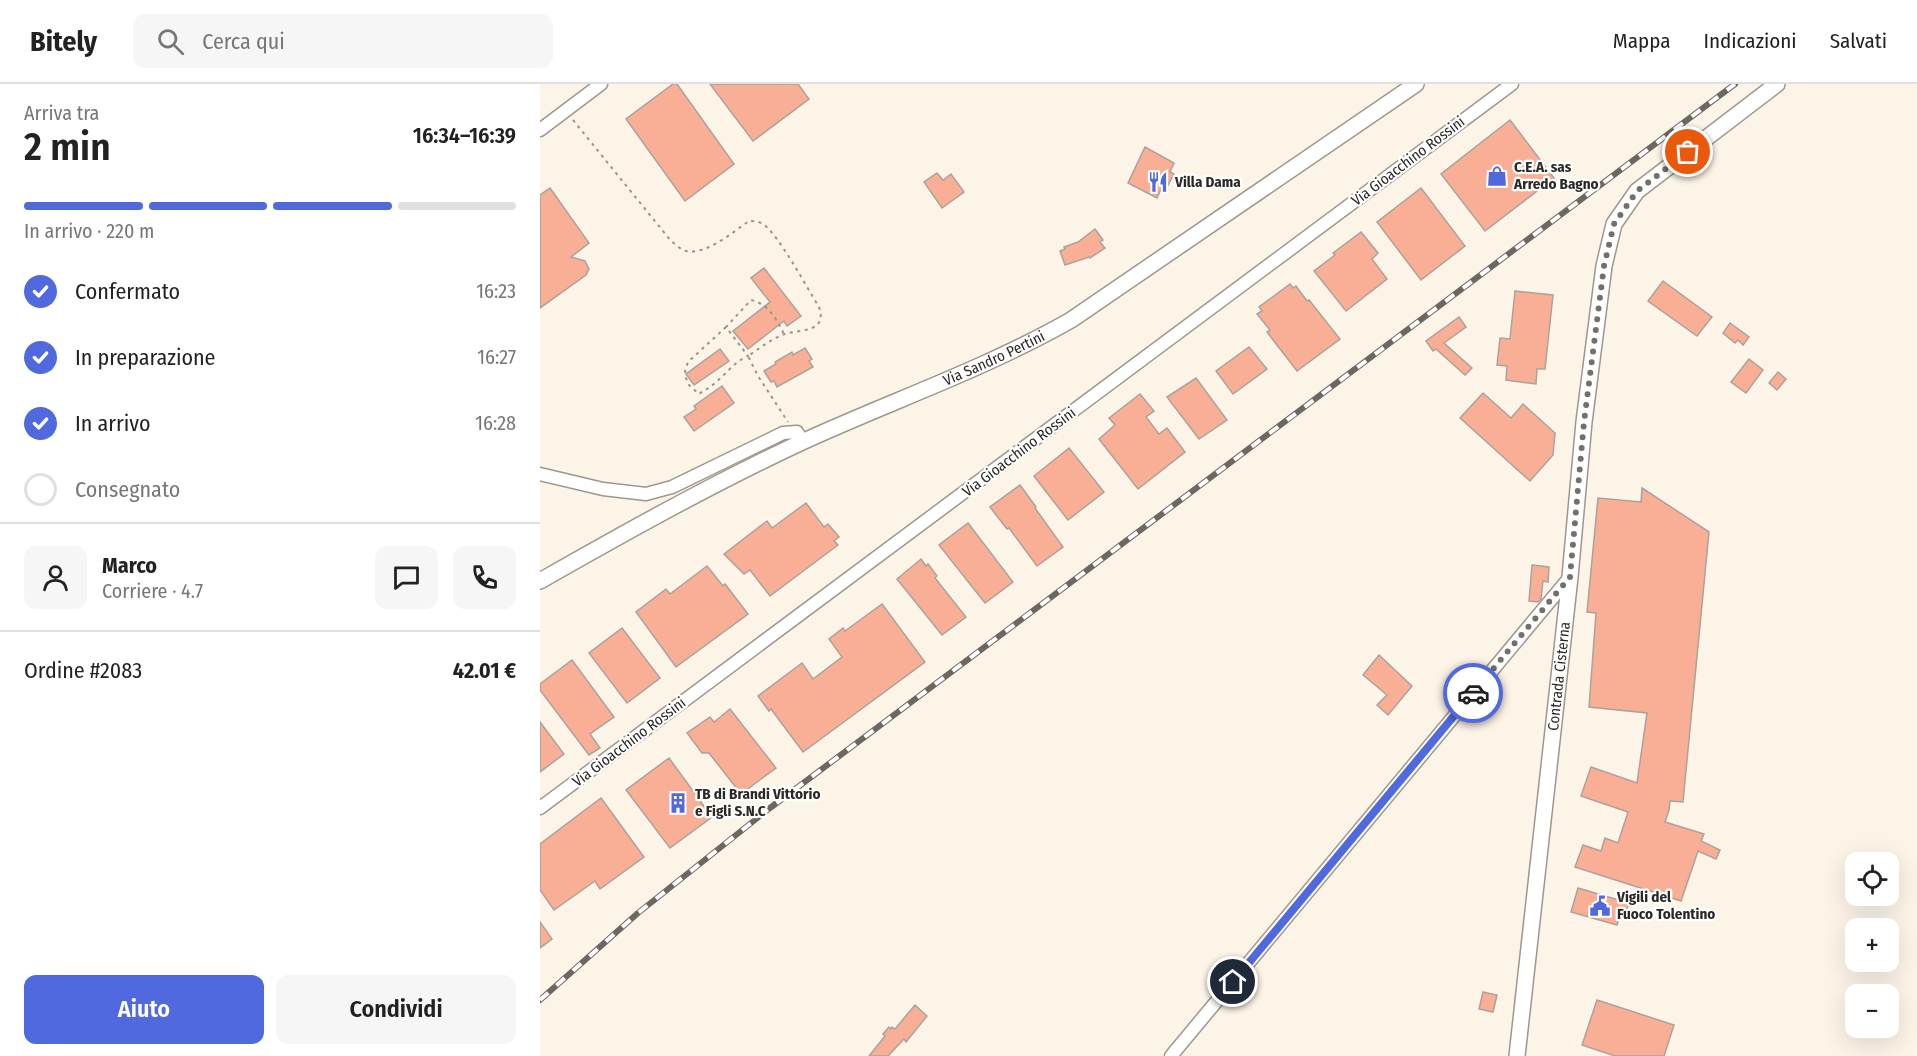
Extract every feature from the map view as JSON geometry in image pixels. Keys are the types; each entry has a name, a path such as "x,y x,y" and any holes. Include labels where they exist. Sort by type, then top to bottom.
{"main road":[{"name":"Via Sandro Pertini","path":"540,581 735,474 798,436 1001,358 1033,342 1071,320 1416,84"},
{"name":"Contrada Cisterna","path":"1517,1056 1570,577 1584,422 1604,266 1614,224 1637,191 1777,84"}],"street":[{"path":"540,130 602,84"},
{"name":"Via Gioacchino Rossini","path":"540,808 1494,89 1512,84"},
{"path":"540,474 603,489 646,494 672,487 783,433 798,436"},
{"path":"1171,1056 1570,577"}],"path":[{"path":"566,111 671,241 684,250 699,252 749,221 763,224 776,238 819,307 822,315 814,327 784,334 734,364 716,382 699,394 689,385 685,371 688,362 752,300 761,302 769,309 784,334"},
{"path":"726,327 798,436"}],"building":[{"path":"673,84 677,84 734,164 685,201 626,119"},
{"path":"710,84 798,84 809,99 753,141"},
{"name":"C.E.A. sas Arredo Bagno","path":"1510,120 1554,178 1485,231 1441,174"},
{"path":"1145,147 1174,163 1170,172 1174,174 1166,189 1162,187 1157,198 1128,183"},
{"path":"937,173 943,180 951,174 964,192 942,208 924,182"},
{"path":"550,188 589,243 571,257 585,261 589,269 586,275 540,308 540,195"},
{"path":"1421,188 1465,246 1421,280 1377,222"},
{"path":"1095,229 1103,240 1100,242 1105,248 1090,258 1065,265 1060,251 1078,242"},
{"path":"1361,232 1378,253 1372,259 1387,279 1346,311 1314,271"},
{"path":"764,268 801,316 787,326 784,321 748,349 733,331 770,302 751,278"},
{"path":"1663,281 1712,317 1697,336 1648,301"},
{"path":"1290,284 1293,288 1296,286 1307,301 1309,300 1340,339 1297,371 1267,332 1270,330 1257,314 1262,311 1259,307"},
{"path":"1515,291 1553,295 1545,369 1537,369 1536,384 1506,380 1507,366 1497,365 1500,338 1510,339"},
{"path":"1459,317 1466,327 1444,343 1472,368 1465,375 1436,349 1433,351 1426,341"},
{"path":"1730,323 1749,337 1743,345 1738,340 1735,343 1723,333"},
{"path":"1249,347 1267,369 1233,394 1216,371"},
{"path":"805,348 812,359 809,361 813,367 777,387 774,381 771,382 764,371 792,352 793,355"},
{"path":"720,349 729,361 694,385 686,374"},
{"path":"1749,359 1763,370 1746,393 1731,382"},
{"path":"1778,372 1786,379 1777,390 1769,383"},
{"path":"1196,378 1227,420 1199,439 1167,397"},
{"path":"722,386 734,403 694,431 684,417 696,409 694,406"},
{"path":"1483,393 1511,418 1523,404 1555,433 1553,455 1530,481 1460,418"},
{"path":"1140,394 1154,411 1146,417 1159,434 1167,428 1185,452 1138,489 1099,439 1115,425 1109,418"},
{"path":"1069,448 1104,492 1068,520 1034,476"},
{"path":"1020,485 1063,547 1037,566 990,507"},
{"path":"1642,488 1709,532 1683,802 1670,801 1665,822 1704,834 1701,841 1720,850 1716,859 1698,851 1681,901 1575,867 1583,845 1601,851 1605,838 1618,843 1628,812 1581,796 1591,767 1637,783 1647,713 1589,707 1596,613 1587,612 1598,498 1641,502"},
{"path":"806,503 824,527 828,524 839,537 834,541 838,545 770,596 750,570 744,574 724,554 767,521 772,528"},
{"path":"968,523 1013,582 985,603 939,545"},
{"path":"921,559 926,566 928,564 937,576 935,578 966,617 942,635 897,579"},
{"path":"1532,565 1549,567 1548,582 1543,581 1541,599 1538,602 1529,601"},
{"path":"707,566 723,586 725,584 748,614 676,667 636,612 666,589 670,594"},
{"path":"882,604 925,662 803,752 771,709 769,711 758,696 802,663 813,679 842,657 829,639 843,628 845,631"},
{"path":"622,628 660,678 627,703 589,653"},
{"path":"1379,655 1412,686 1388,715 1377,705 1387,695 1363,675"},
{"path":"572,660 614,717 590,734 600,748 589,755 540,690 540,684"},
{"path":"730,709 776,768 741,794 709,753 702,753 687,733 710,717 714,722"},
{"path":"540,722 564,754 540,772"},
{"name":"TB di Brandi Vittorio e Figli S.N.C","path":"669,758 712,817 670,848 626,790"},
{"path":"601,798 644,857 600,889 595,881 554,910 540,890 540,844"},
{"path":"1578,888 1629,903 1625,915 1620,913 1617,925 1571,912"},
{"path":"540,922 552,939 540,948"},
{"path":"1483,992 1497,995 1493,1012 1479,1009"},
{"path":"1597,1000 1674,1025 1664,1056 1615,1056 1582,1045"},
{"path":"915,1005 927,1016 906,1042 904,1039 888,1056 869,1056 885,1036 883,1034 889,1027 895,1029"}],"railway":[{"path":"540,1000 638,913 770,808 1735,84"}],"way so far":[{"path":"1473,693 1570,577 1584,422 1604,266 1614,224 1637,191 1688,152"}],"place":[{"name":"C.E.A. sas Arredo Bagno","path":"1497,176"},
{"name":"Villa Dama","path":"1158,182"},
{"name":"TB di Brandi Vittorio e Figli S.N.C","path":"678,803"},
{"name":"Vigili del Fuoco Tolentino","path":"1600,906"}],"route":[{"path":"1233,982 1473,693"}]}
